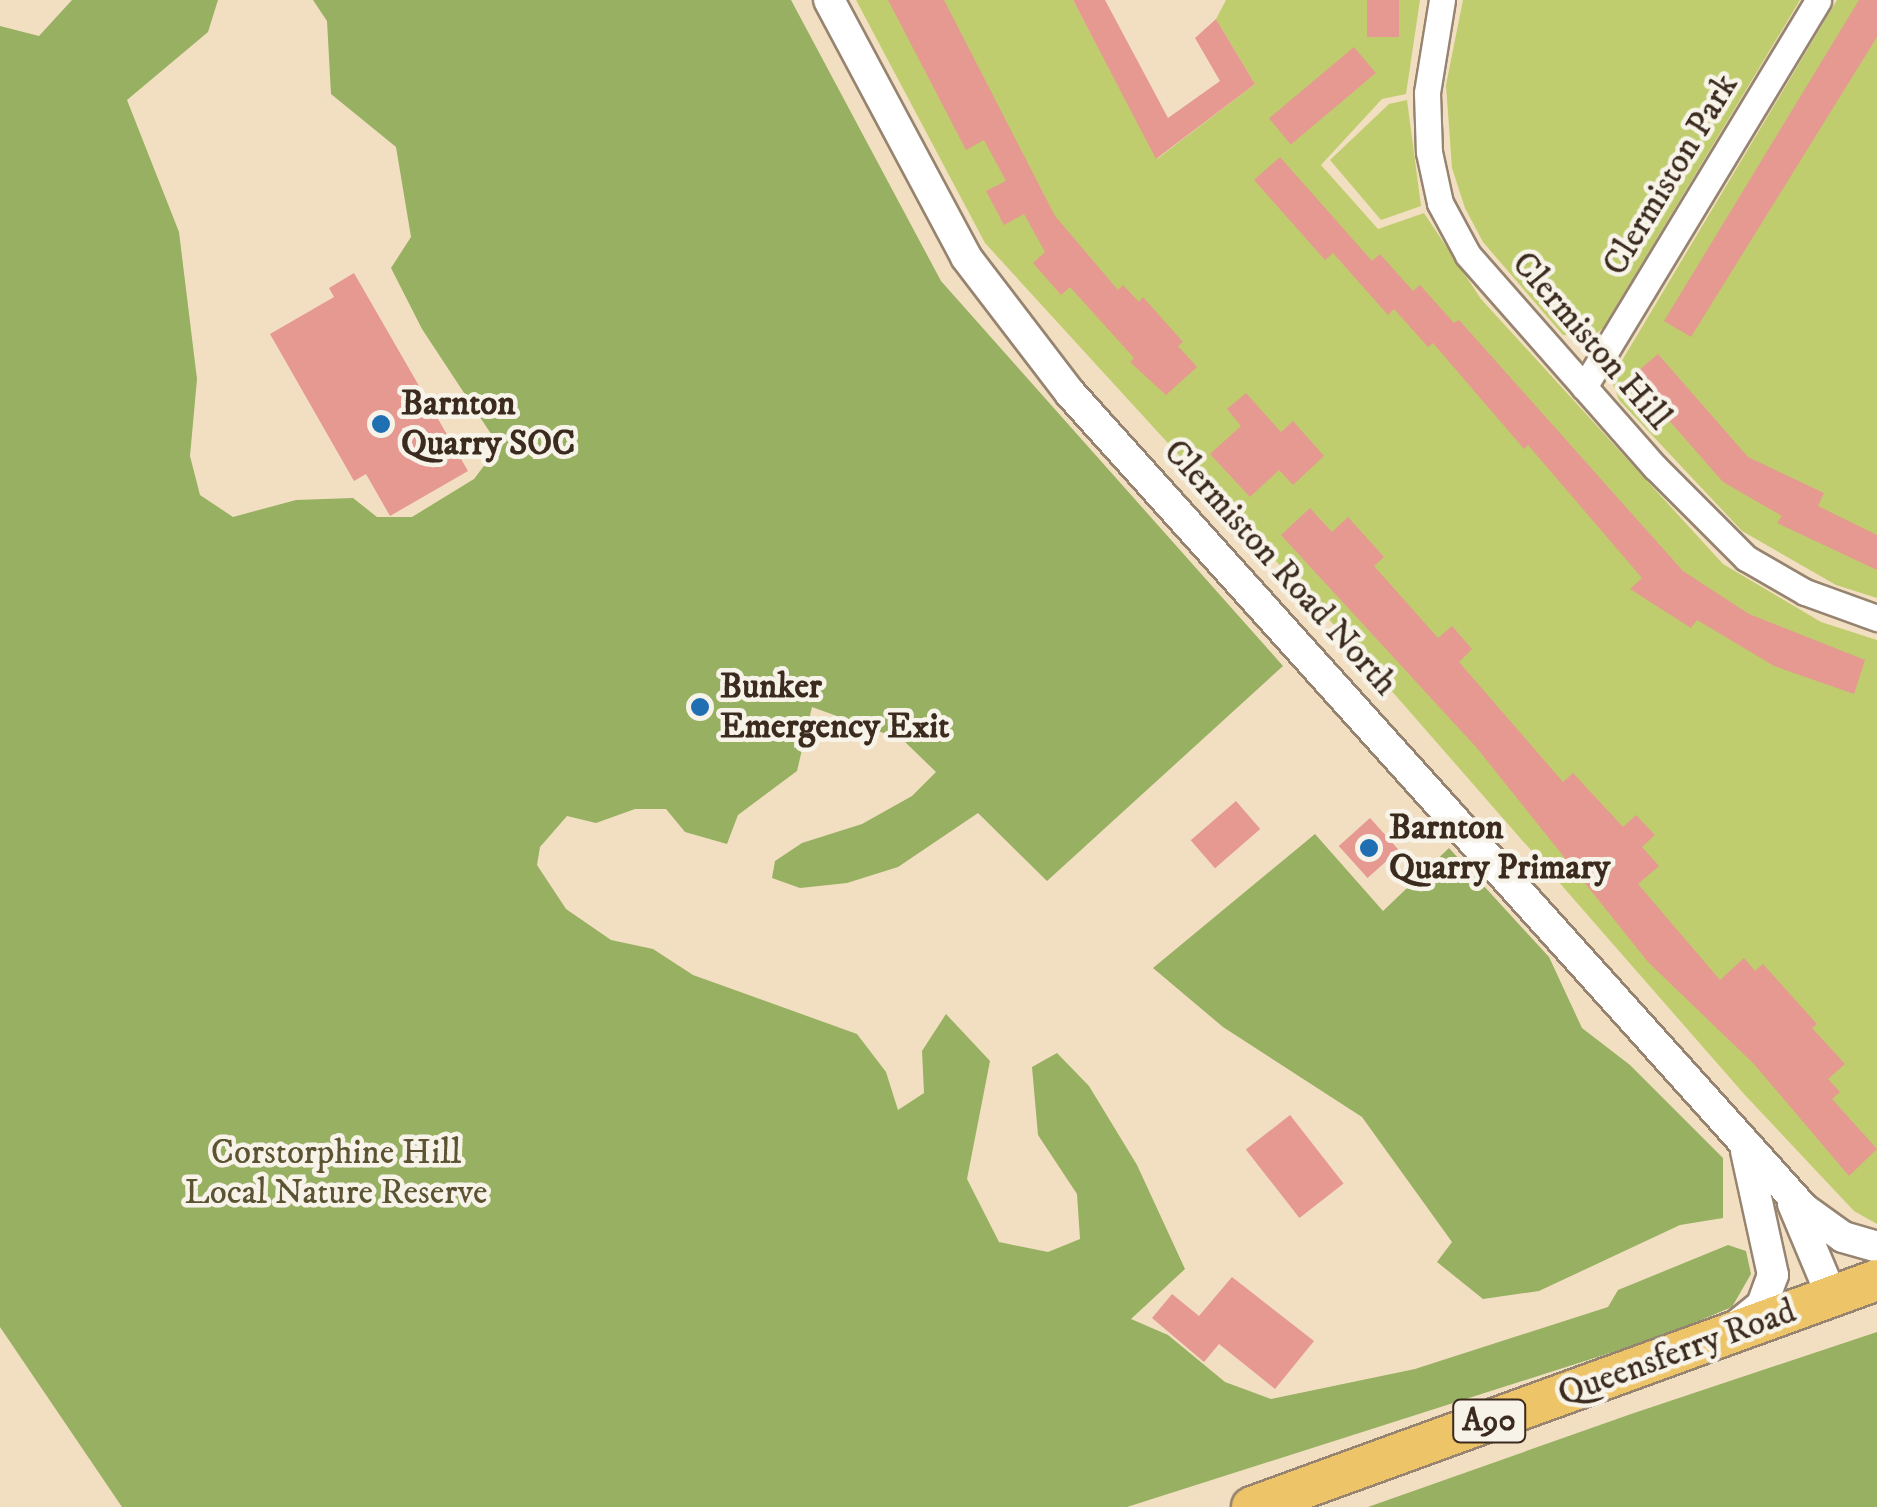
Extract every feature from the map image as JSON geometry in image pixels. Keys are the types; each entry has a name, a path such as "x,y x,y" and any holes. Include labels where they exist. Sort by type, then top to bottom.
{"main road":[{"name":"Queensferry Road","path":"1252,1507 1877,1280"}],"street":[{"name":"Clermiston Road North","path":"829,0 966,257 1070,393 1788,1192 1824,1226 1877,1247"},
{"name":"Clermiston Hill","path":"1442,0 1426,124 1440,203 1468,255 1584,387 1746,558 1805,592 1877,618"},
{"name":"Clermiston Park","path":"1584,387 1818,0"},
{"name":"Clermiston Road North","path":"1725,1335 1762,1304 1773,1275 1741,1139"},
{"name":"Clermiston Road North","path":"1788,1192 1832,1297"}],"green space":[{"name":"Corstorphine Hill Local Nature Reserve","path":"72,0 218,0 208,32 127,100 179,232 197,379 190,456 200,495 233,517 296,500 353,498 377,517 412,517 474,479 499,446 422,329 391,268 411,237 396,147 331,94 327,21 313,0 791,0 941,281 1283,666 1047,881 978,813 898,867 847,883 800,888 772,878 775,861 802,843 862,824 912,796 936,772 903,740 812,707 797,771 738,815 727,844 685,832 666,809 635,809 596,823 567,816 540,847 537,865 566,909 611,940 653,949 693,975 857,1034 886,1072 898,1110 924,1093 922,1051 946,1014 990,1061 967,1179 999,1242 1048,1252 1080,1239 1077,1194 1038,1135 1032,1067 1057,1053 1089,1086 1137,1165 1185,1269 1131,1319 1168,1335 1225,1382 1271,1399 1415,1369 1608,1307 1618,1290 1728,1245 1746,1251 1751,1274 1732,1307 1660,1337 1127,1507 122,1507 0,1327 0,26 39,36"},
{"path":"856,0 1073,0 1157,159 1255,84 1216,19 1226,0 1420,0 1406,94 1382,99 1321,165 1378,229 1424,213 1481,299 1723,564 1821,622 1877,640 1877,1224 1854,1211 1744,1094 1327,617 985,243"},
{"path":"1463,0 1800,0 1603,328 1591,338 1563,335 1483,242 1465,208 1452,168 1446,85"},
{"path":"1837,0 1877,0 1877,598 1836,585 1742,531 1619,400 1611,379"},
{"path":"1407,100 1421,206 1381,220 1330,160 1389,104"},
{"path":"1315,834 1383,911 1449,848 1549,957 1582,1028 1630,1065 1723,1158 1723,1218 1680,1225 1539,1291 1483,1299 1437,1262 1452,1242 1362,1117 1223,1027 1153,968"},
{"path":"1877,1332 1877,1507 1368,1507 1634,1413"}],"building":[{"path":"888,0 944,0 1055,216 1118,290 1123,285 1139,302 1143,297 1183,342 1178,346 1197,367 1166,395 1130,362 1134,358 1070,287 1061,295 1033,263 1045,252 1024,214 1004,225 986,191 1006,181 984,140 966,150"},
{"path":"1073,0 1105,0 1168,118 1220,81 1195,38 1216,19 1255,84 1156,159"},
{"path":"1367,0 1399,0 1399,37 1367,37"},
{"path":"1859,0 1877,0 1877,37 1691,337 1664,321"},
{"path":"1354,47 1376,73 1291,144 1269,118"},
{"path":"1280,157 1372,261 1380,254 1413,291 1420,285 1454,323 1459,320 1683,571 1749,614 1865,660 1854,694 1774,666 1697,620 1691,628 1630,589 1642,578 1528,445 1524,449 1433,343 1428,347 1394,309 1388,315 1333,253 1325,260 1254,180"},
{"name":"Barnton Quarry SOC","path":"354,273 468,471 390,516 366,474 354,481 270,334 334,297 329,288"},
{"path":"1658,354 1748,457 1824,493 1818,506 1877,535 1877,570 1777,523 1782,516 1723,482 1631,377"},
{"path":"1246,393 1281,432 1293,421 1324,456 1293,485 1279,470 1250,497 1210,454 1241,426 1227,409"},
{"path":"1310,508 1332,532 1348,517 1384,557 1374,566 1438,638 1452,626 1472,649 1459,662 1563,782 1573,773 1623,827 1636,815 1655,835 1642,847 1659,866 1638,884 1720,980 1744,958 1755,971 1763,964 1817,1024 1812,1028 1845,1064 1828,1079 1840,1092 1832,1099 1877,1149 1849,1176 1754,1064 1648,962 1476,747 1281,535"},
{"path":"1236,801 1260,829 1215,868 1191,840"},
{"name":"Barnton Quarry Primary","path":"1370,818 1399,850 1368,878 1339,846"},
{"path":"1290,1115 1344,1184 1299,1218 1246,1149"},
{"path":"1232,1277 1314,1341 1275,1389 1219,1344 1204,1362 1152,1318 1172,1294 1199,1316"}],"place":[{"name":"Barnton Quarry SOC","path":"381,424"},
{"name":"Bunker Emergency Exit","path":"700,707"},
{"name":"Barnton Quarry Primary","path":"1369,848"}]}
